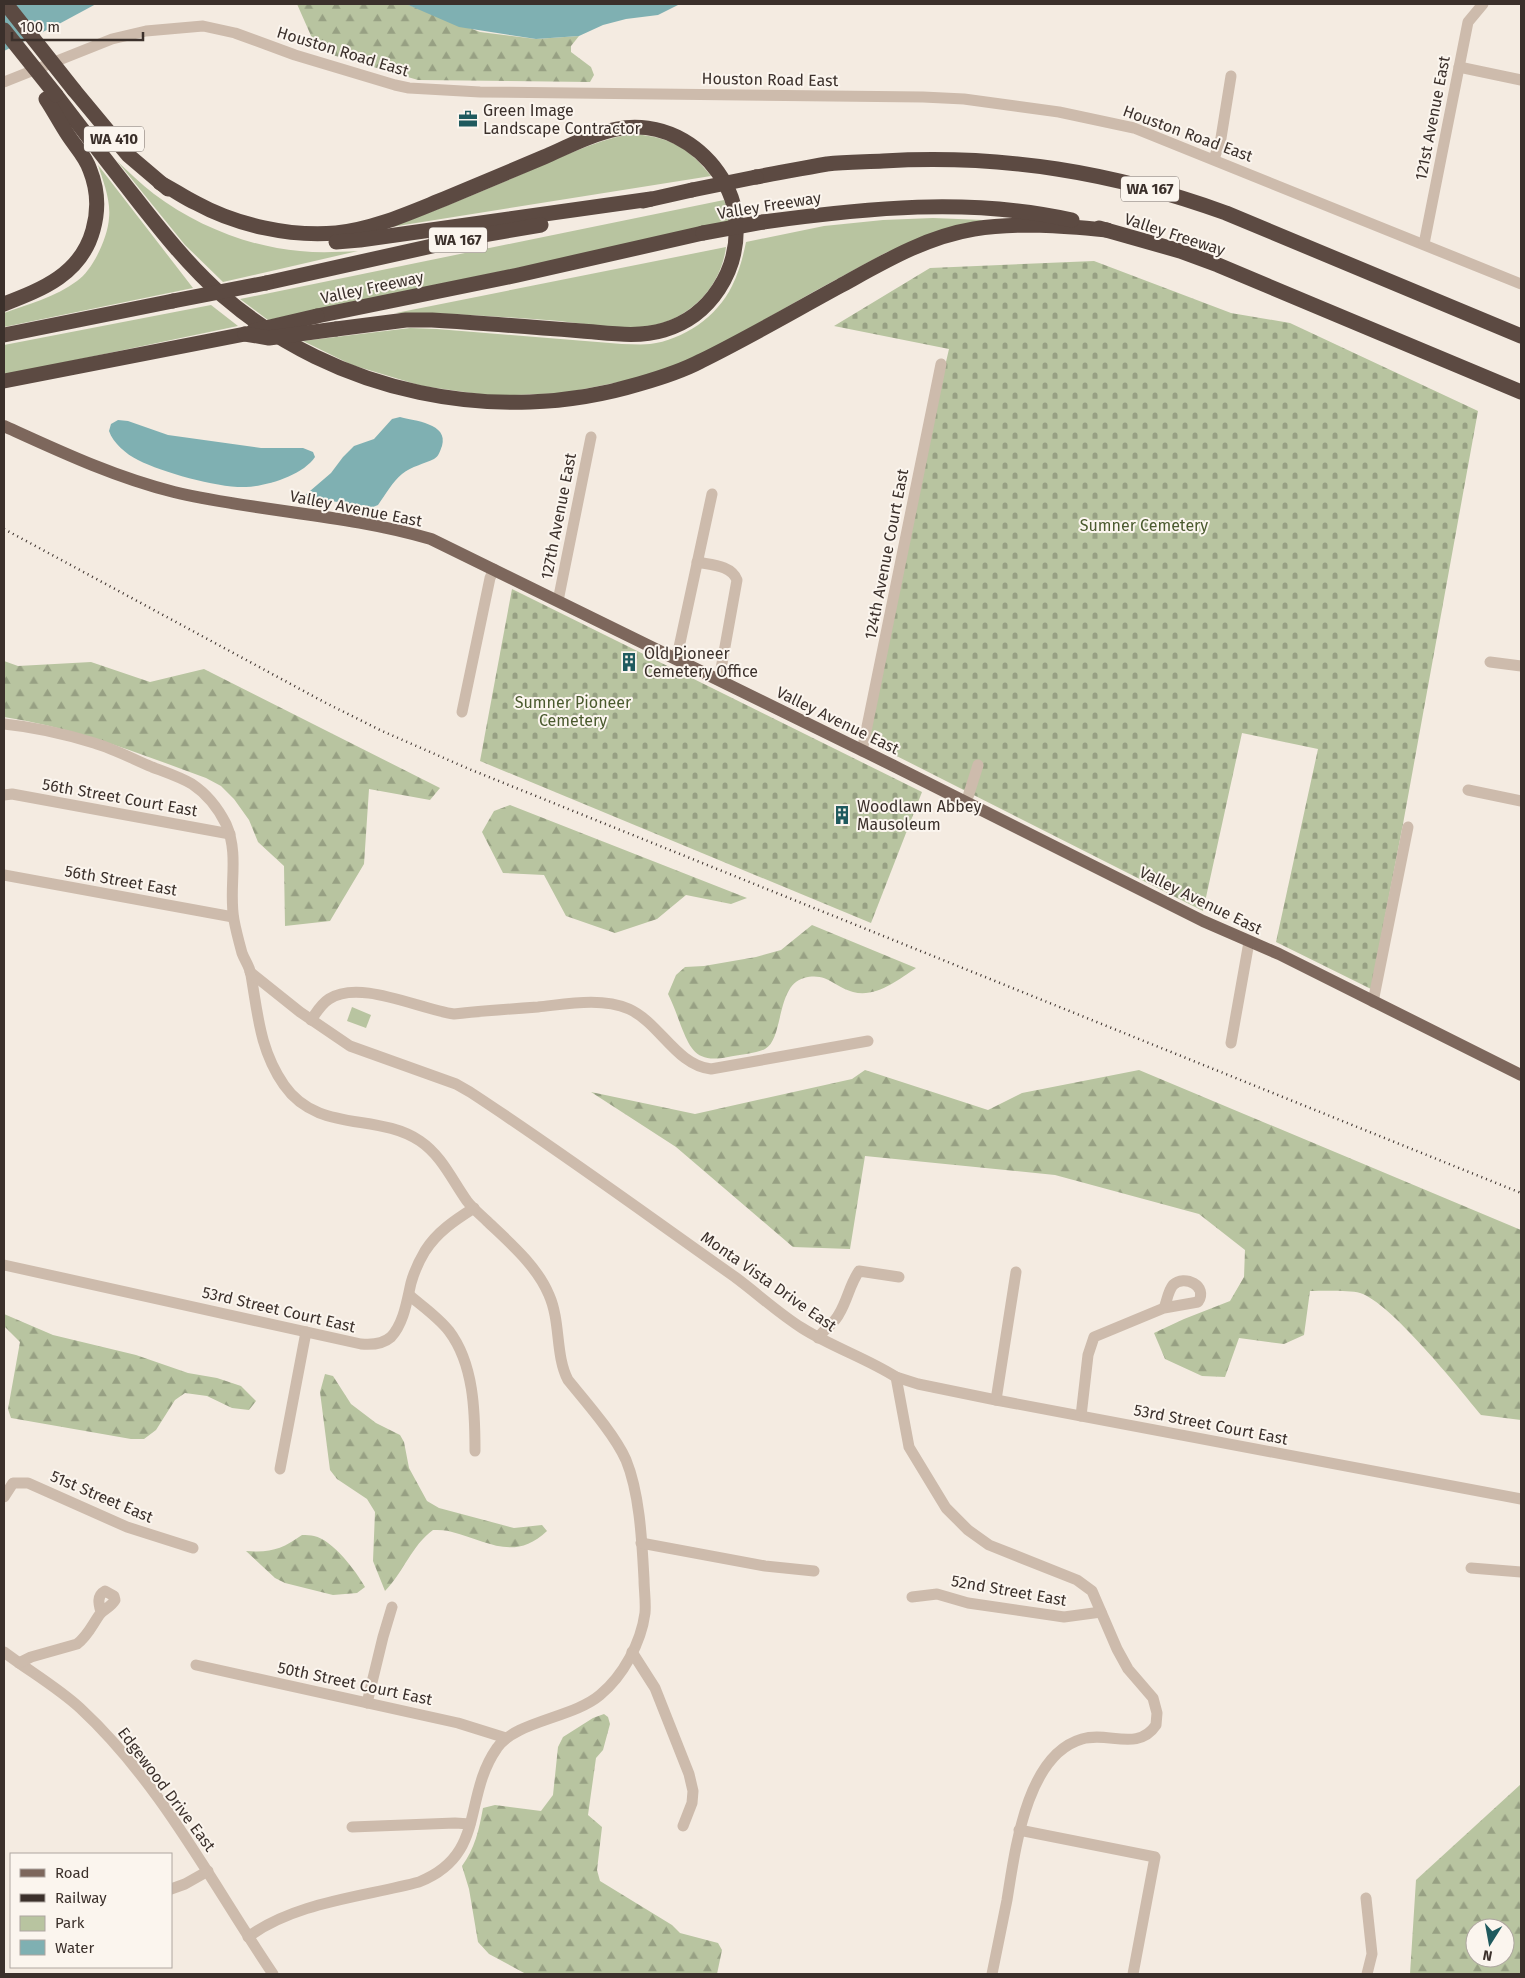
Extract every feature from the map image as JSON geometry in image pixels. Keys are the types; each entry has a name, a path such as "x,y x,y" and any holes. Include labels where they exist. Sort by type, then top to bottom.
{"highway":[{"name":"WA 410","path":"6,4 128,155 160,183"},
{"path":"4,32 20,62 190,265 257,324 322,361 373,381 419,393 482,402 526,403 571,399 615,391 657,379 698,363 887,260 927,242 956,233 992,227 1030,226 1107,230"},
{"path":"4,304 41,289 72,268 82,256 91,238 96,220 97,199 90,169 51,97"},
{"path":"160,183 179,192 195,203 247,222 283,230 334,233 364,228 389,221 571,145 610,131 649,128 665,132 700,152 717,171 731,195 736,222 735,254 729,272 719,290 706,305 678,325 662,331 627,334 432,320 398,321 269,338 245,334"},
{"name":"Valley Freeway","path":"4,335 266,283 477,236 562,221 692,190 828,164 914,159 963,159 1000,161 1110,178 1184,198 1226,213 1521,336"},
{"path":"160,183 192,209 221,223 244,230 304,242 360,240 651,199"},
{"name":"Valley Freeway","path":"5,381 245,334 317,316 518,276 703,233 763,222 837,212 909,206 951,206 994,208 1046,214 1144,240 1218,265 1521,394"}],"main road":[{"name":"Valley Avenue East","path":"4,426 101,469 144,484 210,499 377,526 431,539 966,802 1203,921 1521,1075"}],"street":[{"name":"121st Avenue East","path":"1424,244 1468,22 1483,4"},
{"name":"Houston Road East","path":"4,82 112,39 146,30 203,26 235,33 295,55 408,88 480,92 964,99 1059,112 1134,128 1521,284"},
{"path":"1459,67 1521,80"},
{"path":"1214,159 1221,138 1231,76"},
{"name":"124th Avenue Court East","path":"862,751 941,364"},
{"name":"127th Avenue East","path":"558,601 590,437"},
{"path":"672,657 678,652 712,494"},
{"path":"697,562 730,571 737,580 719,680"},
{"path":"462,712 490,578 494,569"},
{"path":"1490,662 1521,666"},
{"path":"4,724 55,733 95,743 190,783 212,802 230,834 233,863 233,918 250,972 262,1040 284,1086 293,1096 310,1108 331,1118 390,1128 421,1141 437,1156 468,1203 532,1268 550,1295 556,1316 563,1371 606,1429 626,1460 636,1501 641,1543 644,1614 642,1628 632,1652 618,1676 599,1696 576,1710 539,1722 506,1738 498,1746 488,1761 481,1777 466,1840 447,1867 428,1878 404,1886 286,1914 264,1925 248,1937"},
{"path":"966,802 978,765"},
{"path":"1468,790 1521,801"},
{"name":"56th Street Court East","path":"4,795 12,794 230,834"},
{"path":"1373,1002 1408,826"},
{"name":"56th Street East","path":"4,876 233,918"},
{"path":"1231,1043 1249,942"},
{"name":"Monta Vista Drive East","path":"250,972 279,996 350,1046 456,1084 470,1092 580,1167 744,1284 786,1317 818,1338 877,1365 896,1377"},
{"path":"312,1020 327,1000 350,991 373,994 454,1014 586,1003 610,1004 629,1009 640,1015 694,1065 711,1069 868,1041"},
{"name":"53rd Street Court East","path":"4,1265 371,1345 391,1337 398,1326 409,1295 411,1282 426,1250 446,1226 474,1208"},
{"path":"818,1338 838,1318 849,1288 859,1271 899,1276"},
{"path":"996,1400 1016,1272"},
{"path":"409,1295 449,1332 462,1357 474,1406 475,1451"},
{"path":"1081,1416 1088,1355 1094,1337 1164,1308"},
{"path":"280,1469 306,1332"},
{"path":"896,1377 909,1448 946,1508 968,1530 989,1545 1023,1560 1049,1568 1088,1587 1096,1596 1128,1668 1153,1698 1157,1713 1156,1725 1145,1736 1133,1740 1083,1738 1064,1747 1043,1773 1029,1801 1019,1830 992,1974"},
{"name":"53rd Street Court East","path":"896,1377 918,1384 996,1400 1521,1499"},
{"name":"51st Street East","path":"4,1497 13,1483 28,1483 127,1527 194,1548"},
{"path":"641,1543 765,1566 814,1571"},
{"path":"1471,1568 1521,1572"},
{"name":"52nd Street East","path":"912,1597 937,1594 968,1602 1064,1617 1102,1612"},
{"path":"367,1703 392,1607"},
{"path":"19,1663 31,1657 77,1644 86,1635 101,1612"},
{"name":"Edgewood Drive East","path":"4,1652 71,1700 100,1728 145,1782 189,1840 248,1937 273,1974"},
{"path":"632,1652 655,1688 689,1774 693,1790 692,1803 683,1826"},
{"name":"50th Street Court East","path":"196,1665 458,1723 506,1738"},
{"path":"352,1827 455,1822 470,1824"},
{"path":"1019,1830 1156,1857 1133,1974"},
{"path":"172,1889 185,1884 208,1871"},
{"path":"1366,1898 1372,1954 1367,1974"}],"green space":[{"path":"297,4 406,4 480,32 536,39 579,36 571,46 571,52 591,67 594,75 590,82 418,80 329,54 312,38"},
{"path":"629,134 654,137 675,144 702,165 711,176 391,227 473,195 574,151"},
{"path":"117,161 149,190 170,205 223,233 281,249 314,252 358,251 223,282 185,245"},
{"path":"98,165 193,288 4,327 4,313 42,300 69,287 83,276 94,261 106,234 109,211 106,191"},
{"path":"724,200 729,224 268,320 240,299"},
{"path":"933,218 983,220 887,252 711,350 669,369 634,379 564,393 493,396 422,386 352,365 303,341 410,328 622,344 662,342 675,338 698,325 718,308 734,281 746,242 824,226 883,220"},
{"path":"726,247 718,275 701,299 678,316 650,326 628,328 498,317 396,313"},
{"name":"Sumner Cemetery","path":"1094,261 1231,313 1290,323 1478,411 1371,989 1276,942 1318,749 1242,733 1203,911 867,741 909,521 949,349 834,326 930,268"},
{"path":"211,305 238,326 4,375 4,345"},
{"name":"Sumner Pioneer Cemetery","path":"512,589 922,792 871,923 480,761"},
{"path":"4,661 18,666 91,662 150,682 204,669 440,788 430,800 369,789 364,864 330,921 285,926 284,866 258,842 249,820 234,799 221,786 206,778 106,742 56,728 4,717"},
{"path":"510,805 747,898 731,904 686,895 657,919 615,933 566,916 544,875 503,873 482,832 494,811"},
{"path":"812,925 916,968 886,987 862,993 846,990 825,978 804,978 795,983 789,991 784,1001 775,1035 765,1049 752,1053 717,1058 709,1058 697,1053 688,1042 668,994 676,975 685,967 704,966 756,957 781,950"},
{"path":"352,1007 371,1015 366,1028 347,1021"},
{"path":"865,1070 988,1110 1022,1093 1139,1070 1521,1230 1521,1420 1481,1415 1406,1328 1373,1300 1355,1292 1310,1291 1304,1335 1284,1344 1239,1338 1225,1377 1202,1376 1165,1359 1154,1333 1230,1301 1244,1277 1245,1250 1199,1214 1055,1175 865,1156 850,1249 793,1247 676,1147 591,1092 695,1114 852,1079"},
{"path":"4,1314 53,1335 136,1355 188,1373 217,1378 241,1386 256,1401 249,1410 232,1408 207,1396 185,1393 175,1400 156,1430 144,1439 131,1439 11,1418 8,1409 20,1342 4,1326"},
{"path":"325,1374 333,1376 351,1404 376,1423 400,1435 404,1442 409,1468 427,1501 439,1508 514,1528 542,1525 547,1531 535,1540 512,1547 489,1544 450,1531 433,1530 419,1543 385,1591 373,1561 375,1512 367,1499 337,1479 330,1470 320,1392"},
{"path":"302,1535 314,1536 329,1543 350,1565 365,1587 357,1593 333,1595 285,1583 275,1578 246,1551 269,1551 276,1549"},
{"path":"604,1714 608,1717 610,1724 603,1750 596,1758 588,1815 602,1827 597,1870 600,1881 672,1925 680,1933 718,1943 722,1950 717,1974 526,1974 489,1954 478,1942 469,1889 462,1866 476,1838 483,1808 495,1805 541,1811 553,1795 558,1747 563,1737 593,1718"},
{"path":"1521,1784 1521,1974 1410,1974 1416,1880"}],"water":[{"path":"4,4 96,4 4,51"},
{"path":"406,4 680,4 658,15 626,19 603,25 579,36 536,39 459,27"},
{"path":"400,417 429,424 440,432 443,438 442,446 436,458 402,474 392,484 378,505 373,507 303,497 331,473 354,446 374,439 392,419"},
{"path":"118,420 128,421 168,435 261,448 303,448 313,452 315,457 294,474 274,482 246,487 221,485 191,479 162,470 129,455 120,448 109,431 111,424"}],"railway":[{"path":"4,529 324,702 382,731 469,769 1521,1193"}],"place":[{"name":"Green Image Landscape Contractor","path":"468,119"},
{"name":"Old Pioneer Cemetery Office","path":"629,662"},
{"name":"Woodlawn Abbey Mausoleum","path":"842,815"}]}
